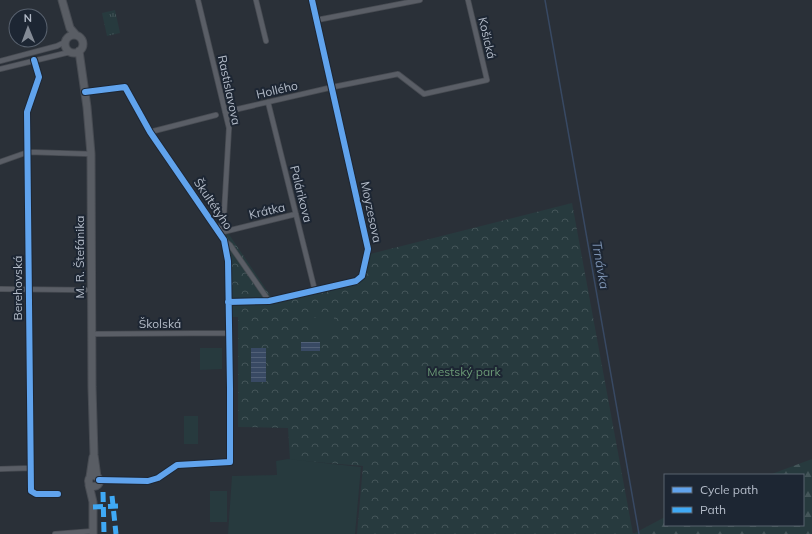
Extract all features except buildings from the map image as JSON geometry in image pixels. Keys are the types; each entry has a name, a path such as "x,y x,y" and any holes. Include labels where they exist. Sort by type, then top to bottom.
{"street":[{"path":"0,69 74,52 83,42 70,28 62,0"},
{"name":"Rastislavova","path":"198,0 229,128 224,213 219,233"},
{"path":"256,0 266,41"},
{"path":"312,0 333,87"},
{"path":"317,20 420,0"},
{"name":"Košická","path":"468,0 487,80"},
{"path":"70,28 66,48 74,52"},
{"path":"0,61 28,54 67,40 76,35"},
{"name":"M. R. Štefánika","path":"74,52 79,61 85,92 91,154 92,334 95,481 93,532"},
{"name":"Berehovská","path":"28,54 38,77 27,112 31,491 36,494 58,494"},
{"name":"Hollého","path":"226,112 333,87 398,74 424,94 487,80"},
{"name":"Škultétyho","path":"85,92 125,87 150,132 224,240 228,261 230,462 177,464 158,478 148,481 95,481"},
{"name":"Moyzesova","path":"228,302 269,301 360,279 368,250 333,87"},
{"name":"Palárikova","path":"268,102 315,291"},
{"path":"150,132 216,115"},
{"path":"0,162 28,152 91,154"},
{"name":"Krátka","path":"219,233 296,214"},
{"path":"224,240 230,245 269,301"},
{"path":"0,289 28,288 86,290"},
{"name":"Školská","path":"92,334 228,333"},
{"path":"0,469 31,468"},
{"path":"55,534 93,532"}],"green space":[{"path":"115,10 120,33 107,36 102,13"},
{"name":"Mestský park","path":"572,203 633,534 357,534 363,466 290,460 288,428 238,427 238,317 231,317 231,262 225,235 228,233 274,303 358,283 363,279 370,254"},
{"path":"311,318 334,318 334,330 311,330"},
{"path":"200,348 222,348 222,369 200,370"},
{"path":"184,416 198,416 198,444 184,444"},
{"path":"288,459 361,467 355,534 228,534 232,476 277,475 276,461"},
{"path":"812,459 812,534 633,534 664,518 664,526 804,526 804,474 772,474"},
{"path":"210,491 227,491 227,522 210,522"}],"water":[{"path":"301,342 320,342 320,351 301,351"},
{"path":"251,348 266,348 266,382 251,382"}],"waterway":[{"name":"Trnávka","path":"545,0 639,534"}],"marked path":[{"path":"103,492 104,534"},
{"path":"112,496 116,534"},
{"path":"93,507 119,506"}],"cycle path":[{"path":"228,302 269,301 356,281 362,276 368,249 312,0"},
{"path":"34,60 39,77 27,112 31,491 36,494 58,494"},
{"path":"85,92 125,87 150,132 224,240 228,261 230,462 177,465 158,478 148,481 99,480"}]}
